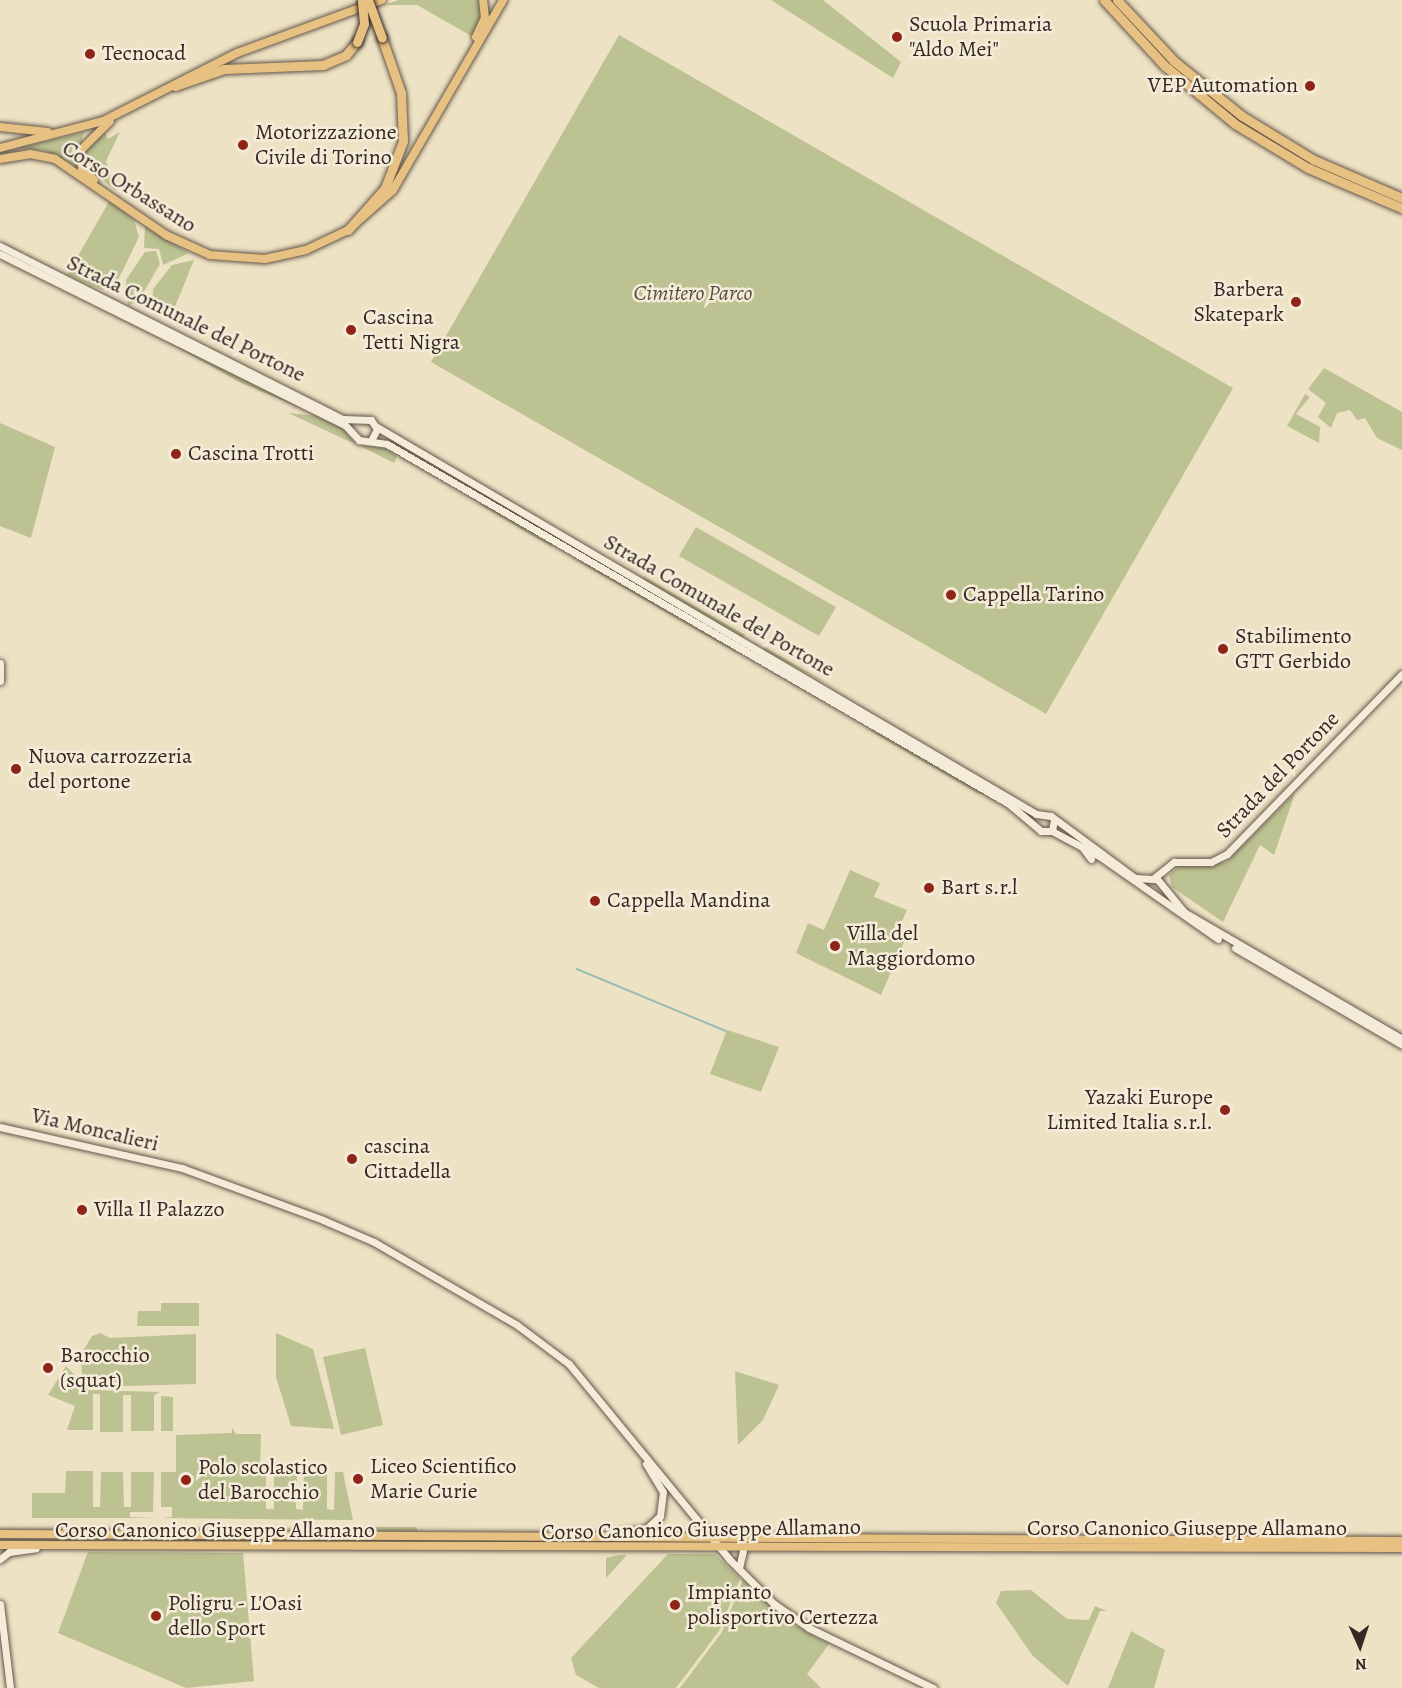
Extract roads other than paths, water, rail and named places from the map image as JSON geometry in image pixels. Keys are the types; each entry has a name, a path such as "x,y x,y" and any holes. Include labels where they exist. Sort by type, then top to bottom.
{"highway":[{"path":"174,86 224,69 323,65 346,55 357,42 364,24 362,0"},
{"path":"348,230 391,179 403,141 401,93 368,0"},
{"path":"1104,0 1165,66 1235,124 1308,168 1402,208"},
{"path":"1117,0 1174,61 1242,116 1314,160 1402,198"}],"main road":[{"name":"Corso Orbassano","path":"0,148 70,131 117,115 237,53 382,0"},
{"path":"480,35 485,18 483,0"},
{"name":"Corso Orbassano","path":"0,159 30,154 55,159 152,225 195,250 229,258 265,259 319,245 348,230 393,190 467,62 480,35 503,0"},
{"path":"117,115 88,138 80,162 91,178 152,225"},
{"path":"0,128 70,131"},
{"name":"Corso Canonico Giuseppe Allamano","path":"0,1534 1402,1541"},
{"path":"151,1534 151,1549"},
{"name":"Corso Canonico Giuseppe Allamano","path":"0,1545 36,1548 552,1550 1402,1548"}],"street":[{"name":"Strada Comunale del Portone","path":"0,246 357,421"},
{"name":"Strada Comunale del Portone","path":"0,254 353,432"},
{"path":"368,419 377,428 371,441 358,440 353,432 357,421 368,419"},
{"name":"Strada Comunale del Portone","path":"377,428 1043,816 1054,820 1135,878 1151,879 1161,886 1174,904 1215,932 1402,1039"},
{"name":"Strada Comunale del Portone","path":"371,441 454,482 1037,824 1041,831 1052,831 1081,845 1154,896 1402,1045"},
{"path":"0,681 1,665"},
{"name":"Strada del Portone","path":"1165,868 1178,861 1211,862 1227,854 1402,674"},
{"path":"1037,824 1043,816"},
{"path":"1052,831 1054,820"},
{"path":"1081,845 1090,859"},
{"path":"1145,890 1151,879 1165,868"},
{"path":"1154,896 1161,886 1165,868"},
{"name":"Via Moncalieri","path":"0,1126 182,1168 349,1230 533,1335 569,1364 645,1455"},
{"path":"645,1455 740,1570 802,1624 933,1688"},
{"path":"603,1536 646,1529 660,1516 663,1492 645,1455"},
{"path":"0,1559 36,1548"},
{"path":"740,1570 743,1551"},
{"path":"0,1604 10,1688"},
{"path":"0,1659 6,1652"}],"waterway":[{"path":"577,969 726,1031"}],"place":[{"name":"Scuola Primaria \"Aldo Mei\"","path":"897,37"},
{"name":"Tecnocad","path":"90,54"},
{"name":"VEP Automation","path":"1310,86"},
{"name":"Motorizzazione Civile di Torino","path":"243,145"},
{"name":"Barbera Skatepark","path":"1296,302"},
{"name":"Cascina Tetti Nigra","path":"351,330"},
{"name":"Cascina Trotti","path":"176,454"},
{"name":"Cappella Tarino","path":"951,595"},
{"name":"Stabilimento GTT Gerbido","path":"1223,649"},
{"name":"Nuova carrozzeria del portone","path":"16,769"},
{"name":"Bart s.r.l","path":"929,888"},
{"name":"Cappella Mandina","path":"595,901"},
{"name":"Villa del Maggiordomo","path":"835,946"},
{"name":"Yazaki Europe Limited Italia s.r.l.","path":"1225,1110"},
{"name":"cascina Cittadella","path":"352,1159"},
{"name":"Villa Il Palazzo","path":"82,1210"},
{"name":"Barocchio (squat)","path":"48,1368"},
{"name":"Liceo Scientifico Marie Curie","path":"358,1479"},
{"name":"Polo scolastico del Barocchio","path":"186,1480"},
{"name":"Impianto polisportivo Certezza","path":"675,1605"},
{"name":"Poligru - L'Oasi dello Sport","path":"156,1616"}],"park label":[{"name":"Cimitero Parco","path":"693,294"}]}
